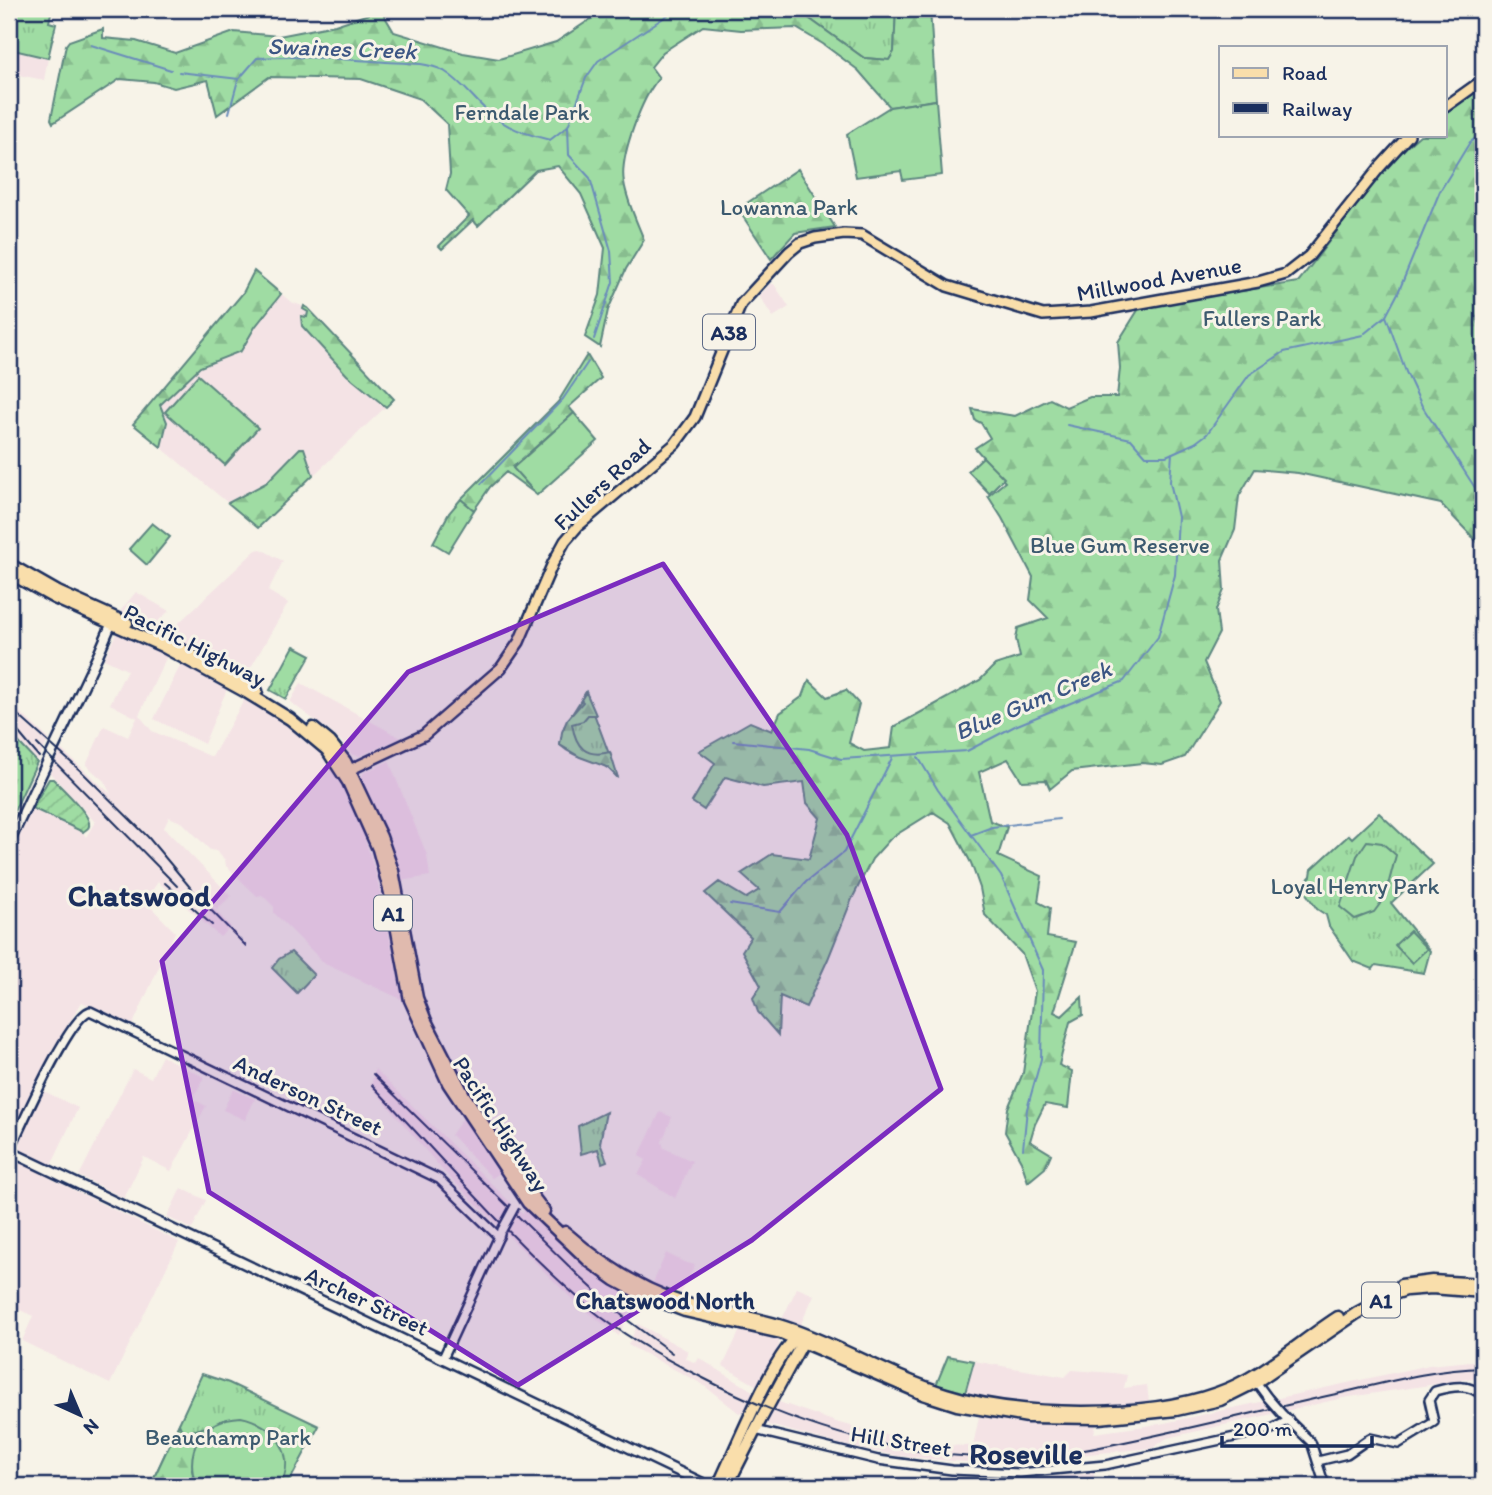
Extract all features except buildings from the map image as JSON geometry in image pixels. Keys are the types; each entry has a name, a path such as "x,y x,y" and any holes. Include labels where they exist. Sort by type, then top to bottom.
{"highway":[{"name":"Pacific Highway","path":"9,564 41,584 177,654 286,715 324,747 346,771 381,857 410,1000 455,1095 524,1193 574,1239 635,1283 688,1304 779,1325 802,1338 943,1393 967,1400 1029,1410 1139,1409 1217,1393 1253,1379 1357,1313 1391,1295 1406,1290 1432,1288 1483,1292"},
{"name":"Pacific Highway","path":"9,573 54,598 113,620"},
{"name":"Pacific Highway","path":"1253,1379 1316,1331 1389,1289 1418,1282 1483,1284"},
{"path":"727,1486 802,1338"},
{"path":"718,1486 762,1392 802,1338"}],"main road":[{"path":"1446,106 1483,80"},
{"name":"Millwood Avenue","path":"869,238 947,286 1043,315 1091,312 1258,282 1286,274 1309,257 1408,136"},
{"name":"Fullers Road","path":"346,771 424,735 506,663 519,642 553,562 565,541 578,526 675,444 687,430 701,403 738,310 789,252 803,242 820,237 855,233 869,238"},
{"path":"9,843 13,823 113,620"},
{"name":"Archer Street","path":"9,1152 709,1486"}],"street":[{"name":"Anderson Street","path":"9,1152 52,1062 85,1013 95,1013 439,1179 500,1233"},
{"path":"443,1359 500,1233 524,1193"},
{"path":"1253,1379 1282,1415 1311,1442 1325,1486"},
{"path":"1318,1461 1346,1454 1372,1438 1398,1444 1434,1422 1429,1401 1431,1394 1440,1389 1468,1387 1483,1396"},
{"name":"Hill Street","path":"755,1430 880,1460 940,1468 1020,1473 1105,1465 1272,1429 1282,1415"}],"highlighted area":[{"path":"663,564 847,835 941,1089 752,1240 518,1385 209,1192 162,961 408,672"}],"shaded area":[{"path":"16,51 48,58 44,80 9,73"},
{"path":"254,271 291,302 308,308 394,399 258,528 133,424 243,293"},
{"path":"770,284 774,284 789,307 773,317 759,296"},
{"path":"261,549 283,561 268,591 288,603 246,676 225,659 222,664 167,634 256,550"},
{"path":"136,592 169,611 154,625 149,626 122,613 121,610"},
{"path":"117,632 167,656 139,715 152,731 212,757 244,700 282,721 322,752 359,820 376,874 403,1000 325,964 274,913 274,907 262,895 257,896 226,866 225,860 216,851 210,850 183,823 169,817 164,828 231,896 217,910 196,889 231,927 220,937 158,882 145,901 175,932 133,1024 130,1025 82,1002 52,1050 34,1086 78,1108 46,1176 179,1242 110,1384 22,1341 33,1316 9,1305 9,859 32,808 83,832 86,837 95,822 50,773 61,749 111,794 104,781 86,765 104,726 128,737 137,718 110,704 127,670 104,659"},
{"path":"181,664 227,689 204,744 154,719"},
{"path":"301,683 401,738 360,756 352,755 327,729 290,702"},
{"path":"9,702 49,739 37,762 9,731"},
{"path":"389,761 427,855 430,876 401,881 388,836 361,778 364,772"},
{"path":"162,1056 204,1077 193,1099 206,1106 171,1171 144,1157 124,1198 79,1176 133,1069 151,1078"},
{"path":"375,1069 519,1211 523,1213 525,1209 581,1263 633,1297 619,1336 574,1301 445,1173 371,1086"},
{"path":"233,1089 255,1099 245,1120 223,1110"},
{"path":"660,1112 672,1117 662,1142 664,1148 692,1161 675,1198 638,1175 646,1160 639,1156"},
{"path":"463,1118 500,1173 492,1178 451,1135"},
{"path":"181,1188 206,1200 192,1229 167,1217"},
{"path":"666,1253 695,1265 681,1294 653,1283"},
{"path":"797,1288 814,1295 800,1326 782,1319"},
{"path":"638,1324 688,1351 685,1358 696,1363 699,1358 756,1393 749,1410 739,1413 702,1384 628,1345"},
{"path":"740,1330 779,1340 759,1387 723,1366"},
{"path":"1483,1360 1483,1377 1343,1398 1167,1438 1153,1448 1014,1461 976,1463 898,1456 842,1445 769,1425 767,1422 776,1401 839,1423 893,1436 937,1445 973,1446 979,1417 965,1393 974,1361 1065,1377 1072,1370 1114,1373 1127,1375 1124,1388 1147,1385 1149,1402 1101,1405 1094,1433 1160,1424 1429,1365"},
{"path":"1094,1473 1094,1486 1026,1486 1028,1479"}],"green space":[{"path":"9,9 52,9 49,22 56,24 48,58 9,49"},
{"name":"Ferndale Park","path":"606,9 796,9 864,58 889,60 894,52 896,9 930,9 936,100 890,107 858,70 796,28 741,30 703,26 663,52 651,67 659,78 633,128 623,171 627,197 644,240 626,269 608,310 600,347 585,337 600,295 605,248 581,194 558,166 536,170 478,226 473,220 442,249 439,246 469,216 446,190 450,174 447,124 420,99 361,79 269,77 217,115 208,80 174,88 154,82 120,79 53,123 51,119 66,45 69,41 103,29 103,38 136,41 175,53 234,32 279,36 335,25 381,10 394,32 463,53 499,59 556,42"},
{"path":"796,9 896,9 894,52 889,60 864,58"},
{"path":"1483,87 1483,310 1476,318 1483,334 1483,548 1441,504 1298,473 1255,469 1239,496 1235,530 1222,560 1224,590 1216,610 1219,633 1204,662 1220,701 1185,757 1162,765 1142,763 1072,771 1050,789 1046,780 1022,781 1008,759 979,772 990,821 1007,827 998,856 1042,876 1038,902 1050,908 1047,937 1076,942 1054,1012 1062,1016 1082,997 1083,1015 1070,1022 1059,1065 1072,1071 1068,1108 1045,1104 1030,1141 1051,1154 1045,1168 1028,1182 1021,1161 1005,1132 1008,1108 1023,1073 1035,991 1022,954 985,915 980,888 971,863 950,823 933,812 891,838 872,859 806,1007 780,996 778,1035 758,1012 753,998 761,986 742,951 751,937 705,893 719,882 746,898 759,890 741,874 772,854 809,859 820,818 807,803 804,782 763,787 725,777 704,810 692,802 715,763 699,751 750,722 772,731 780,713 803,696 809,680 827,697 846,690 859,704 849,743 864,751 891,748 894,727 980,680 995,665 1020,657 1016,639 1018,628 1048,618 1030,600 1033,577 988,496 1005,482 975,448 990,438 981,423 975,420 972,409 1015,416 1050,399 1066,407 1090,397 1117,397 1120,368 1118,342 1140,307 1298,282 1356,205 1402,151 1419,136 1446,136 1446,113"},
{"path":"936,100 942,175 903,180 901,171 856,177 847,134 890,107"},
{"name":"Lowanna Park","path":"798,169 835,227 795,233 771,259 738,209"},
{"path":"254,271 281,294 255,327 241,351 200,367 160,405 167,422 161,447 133,424 243,293"},
{"path":"304,306 394,399 386,407 347,375 302,326 301,316 307,317 308,312 303,309"},
{"path":"587,355 601,378 569,407 574,413 513,467 537,495 506,472 490,487 474,510 461,499 558,402"},
{"path":"198,375 258,428 225,465 165,412"},
{"path":"574,413 598,441 537,495 513,468"},
{"path":"300,448 304,448 313,475 258,528 228,503 266,483"},
{"path":"983,457 1004,478 989,493 968,471"},
{"path":"461,499 474,510 448,552 433,543 449,513"},
{"path":"152,523 170,537 147,565 129,549"},
{"path":"294,646 311,655 286,699 270,690"},
{"path":"586,692 618,778 606,767 571,753 560,745 564,727"},
{"path":"586,692 596,715 588,715 583,721 572,724 576,739 588,752 610,752 618,778 607,767 580,757 560,745 567,720 583,702 581,700"},
{"path":"9,732 37,762 12,816 9,815"},
{"path":"49,779 53,779 85,813 89,825 83,832 32,808"},
{"name":"Loyal Henry Park","path":"1379,813 1433,864 1391,903 1430,951 1424,973 1376,965 1373,969 1353,961 1329,926 1326,915 1317,909 1301,886 1311,876 1312,869 1349,835 1352,838"},
{"path":"1367,841 1382,843 1396,855 1385,897 1374,912 1355,919 1340,907 1357,856"},
{"path":"1410,931 1427,949 1412,963 1395,945"},
{"path":"291,952 314,975 297,993 272,968 279,959"},
{"path":"606,1112 600,1143 607,1161 602,1163 598,1149 581,1154 578,1126"},
{"path":"948,1356 974,1361 965,1393 936,1385"},
{"name":"Beauchamp Park","path":"202,1374 229,1383 319,1426 287,1486 150,1486"},
{"path":"241,1417 263,1426 279,1442 286,1463 280,1486 196,1486 192,1460 199,1439 215,1424"},
{"path":"179,1424 186,1433 209,1426 203,1434 192,1470 196,1486 150,1486"}],"waterway":[{"path":"594,339 613,282 611,251 590,178 569,155 568,126 586,78 598,61 677,9"},
{"name":"Swaines Creek","path":"91,45 171,70"},
{"name":"Swaines Creek","path":"179,72 239,79 257,58 273,57 423,64 450,75 487,111 517,130 550,140 568,126"},
{"path":"229,113 238,80"},
{"name":"Blue Gum Creek","path":"1365,333 1386,316 1440,191 1470,142 1483,133"},
{"path":"1386,316 1406,372 1422,406 1483,500"},
{"name":"Blue Gum Creek","path":"1067,425 1131,439 1146,456 1166,456 1195,443 1207,434 1249,375 1284,352 1363,335"},
{"path":"481,484 563,399 588,362"},
{"name":"Blue Gum Creek","path":"733,741 809,749 841,759 967,751 1015,726 1124,681 1158,637 1175,575 1178,517 1170,482 1172,453"},
{"path":"918,757 938,790 1001,876 1043,970 1041,1059 1027,1109 1023,1149"},
{"path":"730,904 780,912 806,882 844,852 892,758"},
{"path":"971,835 992,827 1059,819"}],"railway":[{"path":"9,707 83,773 148,837 199,898 246,946"},
{"path":"9,721 39,757"},
{"path":"37,744 177,886"},
{"path":"165,883 212,925"},
{"path":"373,1074 579,1276 626,1319 672,1353"},
{"path":"372,1085 533,1256 617,1329 673,1363 748,1400 842,1434 940,1454 1040,1456 1153,1436 1412,1377 1483,1368"}],"district":[{"name":"Chatswood","path":"139,895"},
{"name":"Chatswood North","path":"665,1300"},
{"name":"Roseville","path":"1026,1453"}],"park label":[{"name":"Fullers Park","path":"1262,318"},
{"name":"Blue Gum Reserve","path":"1120,545"}]}
